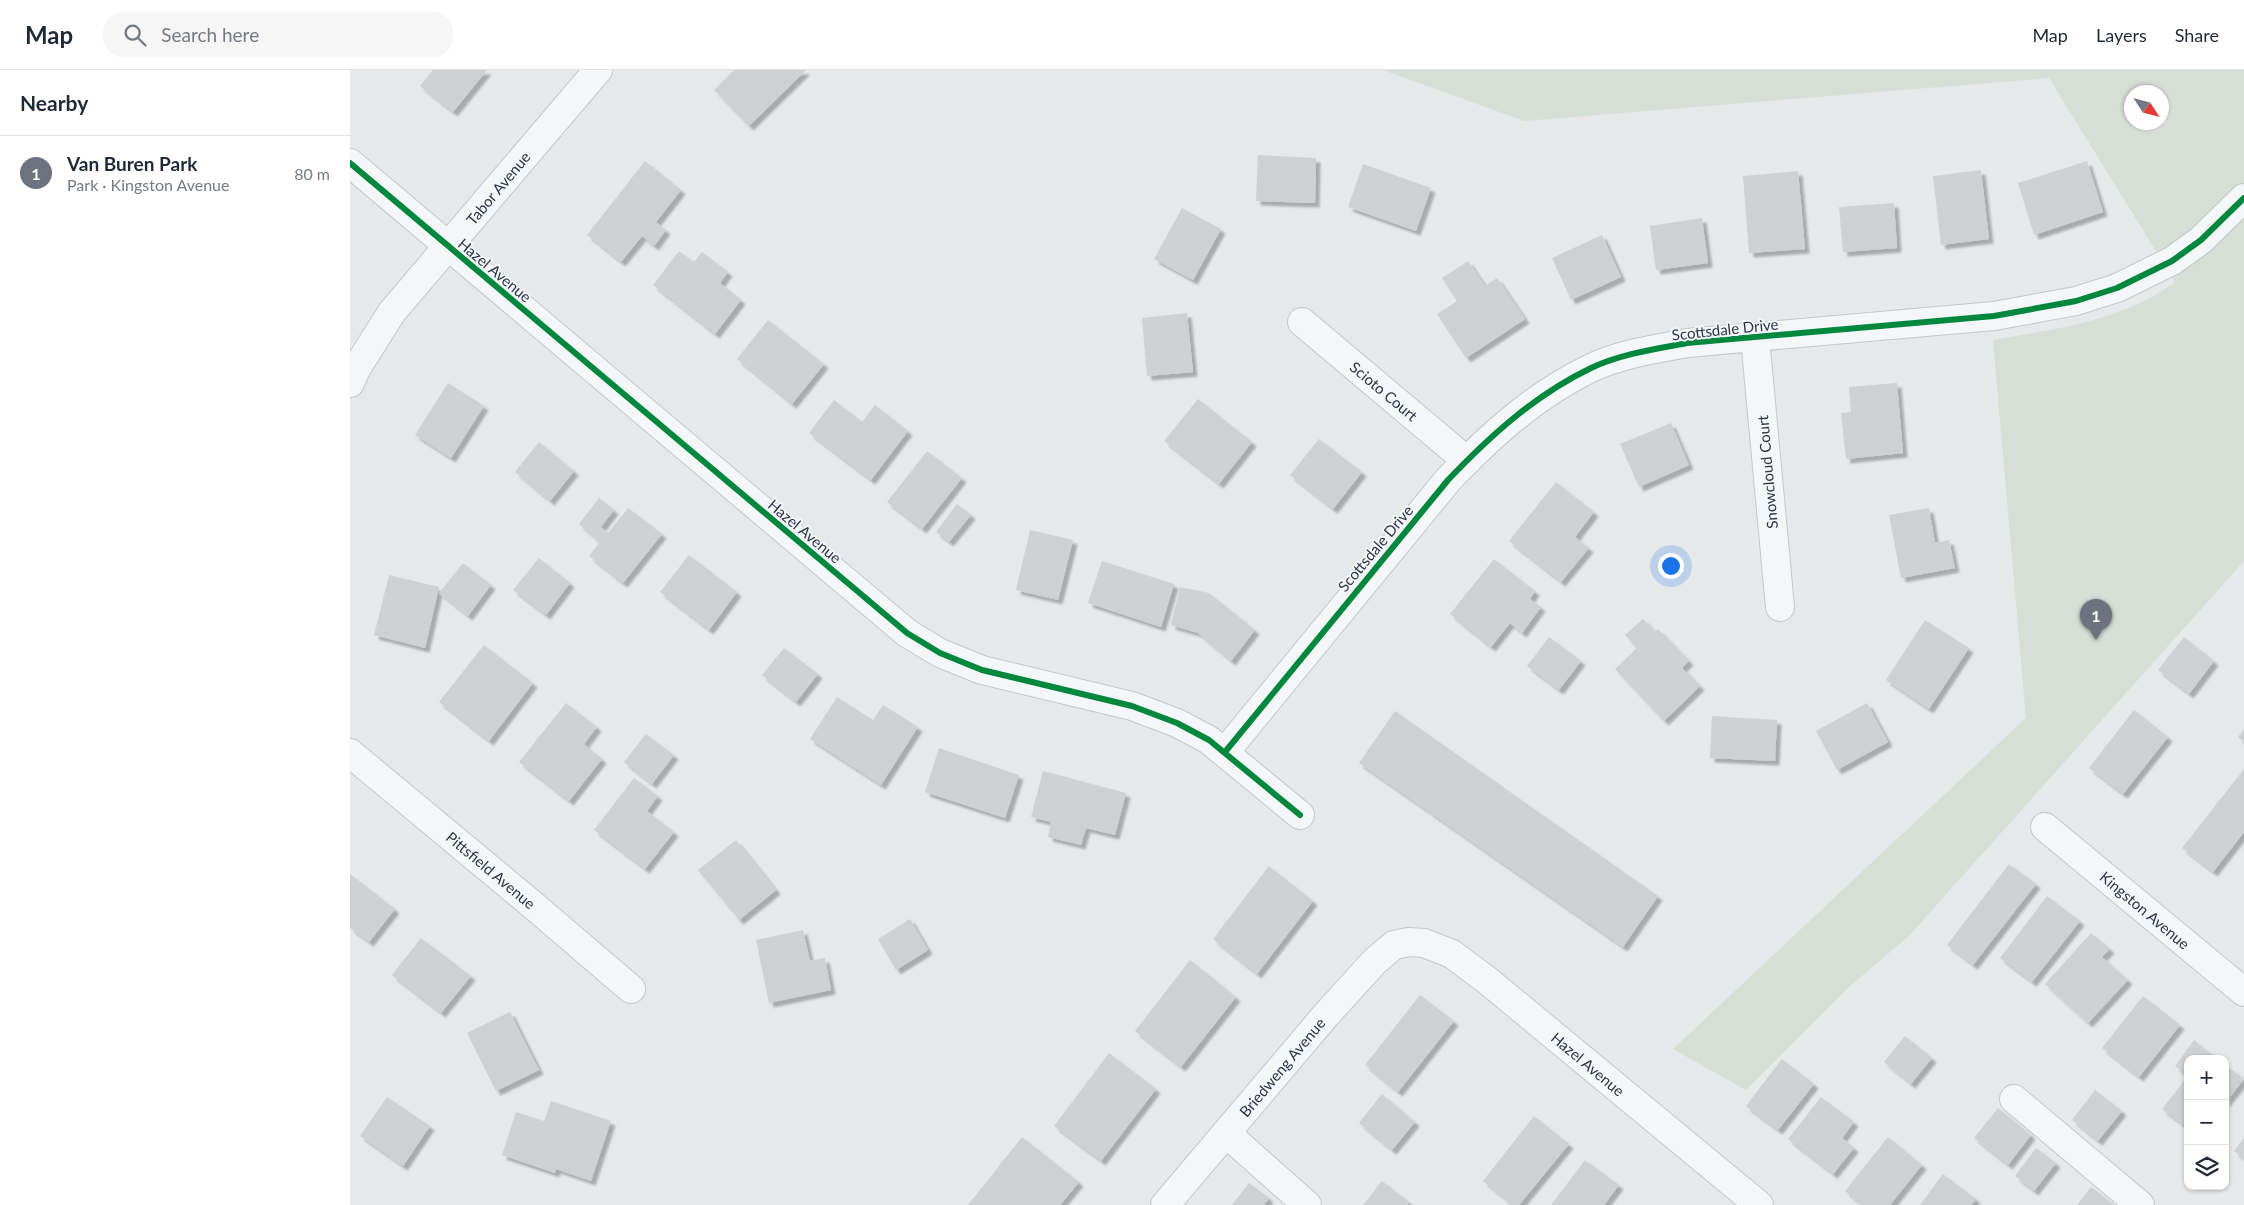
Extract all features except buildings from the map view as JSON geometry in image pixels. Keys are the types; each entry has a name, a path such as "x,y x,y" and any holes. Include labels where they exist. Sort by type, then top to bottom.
{"street":[{"name":"Tabor Avenue","path":"350,382 356,368 392,312 598,70"},
{"name":"Hazel Avenue","path":"350,163 907,633 940,653 982,670 1132,706 1177,723 1209,740 1300,815"},
{"name":"Scottsdale Drive","path":"1225,752 1368,576 1466,461 1511,418 1545,394 1592,367 1639,352 1687,343 1930,320 1994,316 2076,302 2117,288 2172,261 2201,240 2244,198"},
{"name":"Scioto Court","path":"1302,322 1466,461"},
{"name":"Snowcloud Court","path":"1755,338 1780,606"},
{"name":"Pittsfield Avenue","path":"350,754 631,989"},
{"name":"Kingston Avenue","path":"2045,827 2244,992"},
{"name":"Hazel Avenue","path":"1408,942 1424,943 1452,954 1488,981 1759,1205"},
{"name":"Briedweng Avenue","path":"1166,1205 1375,961 1394,945 1408,942"},
{"path":"2014,1098 2140,1205"},
{"path":"1226,1133 1307,1205"}],"shaded area":[{"path":"1383,70 2244,70 2244,561 1909,936 1850,986 1746,1090 1673,1049 2026,718 1993,340 2088,322 2111,315 2155,295 2175,282 2049,78 1524,121"}],"cycle path":[{"path":"350,163 907,633 940,653 982,670 1132,706 1177,723 1209,740 1300,815"},
{"path":"1225,752 1448,480 1497,432 1532,403 1591,368 1638,352 1687,343 1994,316 2076,301 2117,288 2172,261 2201,240 2244,198"}],"place":[{"name":"Van Buren Park","path":"2096,640"}]}
